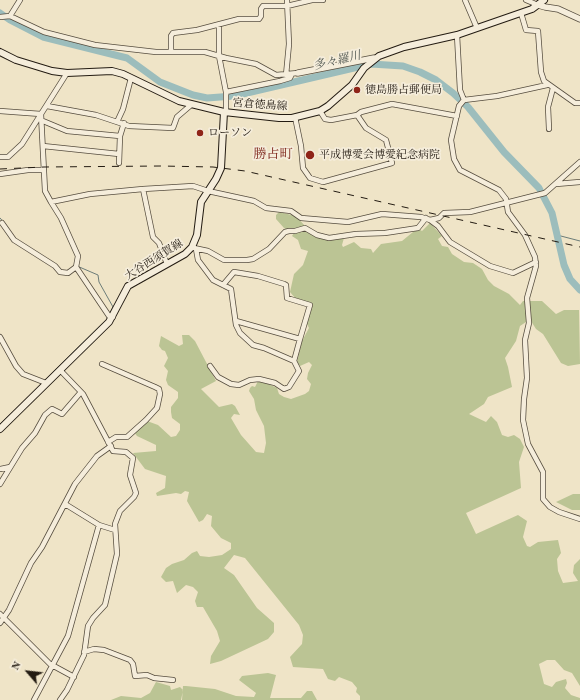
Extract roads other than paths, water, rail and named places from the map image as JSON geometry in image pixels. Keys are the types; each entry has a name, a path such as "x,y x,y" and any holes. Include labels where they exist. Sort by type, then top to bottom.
{"main road":[{"name":"宮倉徳島線","path":"0,52 23,63 52,71 67,73 112,71 131,78 168,97 191,105 224,112 278,118 295,117 320,111 352,85 364,68 373,59 404,47 457,35 521,13 542,2"},
{"name":"大谷西須賀線","path":"0,429 112,317 128,286 194,248 201,202 216,179 221,168 224,112"}],"street":[{"path":"9,16 20,0"},
{"path":"286,75 289,44 287,0"},
{"path":"171,51 171,36 173,32 219,25 239,19 259,19 263,6 287,6 312,0 323,0"},
{"path":"465,0 477,28"},
{"path":"526,0 542,2 580,19"},
{"path":"521,13 526,30 538,31 541,72 547,84 575,103 580,103"},
{"path":"1,17 9,16 44,32 95,45 156,52 205,52 256,64 276,75 295,74 373,59"},
{"path":"219,25 219,56 227,100 224,112"},
{"path":"457,35 460,90 463,101 457,116 451,140 454,159 460,170 499,190 507,202 508,212 516,220 528,239 536,262 527,298 529,323 525,340 528,378 524,399 523,420 528,444 543,472 543,499 550,507 559,512 580,519"},
{"path":"0,158 8,157 22,144 67,73"},
{"path":"226,93 280,82 295,74"},
{"path":"117,122 123,109 131,78"},
{"path":"463,101 497,96 547,84"},
{"path":"549,130 548,107 553,88"},
{"path":"320,111 328,120 357,115 361,112 392,104 457,116"},
{"path":"47,106 96,115 129,126 173,128 177,117 191,105"},
{"path":"0,110 41,114"},
{"path":"2,223 14,240 55,266 60,272 68,273 76,267 78,256 62,218 45,191 41,114"},
{"path":"295,117 302,146 302,168 310,178 323,182 392,163 386,140 366,128 357,115"},
{"path":"42,120 67,131 120,136"},
{"path":"119,163 120,136 124,124"},
{"path":"43,146 120,154"},
{"path":"51,202 90,194 193,186 208,191 254,201 266,208 292,211 301,218 348,222 382,214 428,219 438,218 444,213 470,212 543,194 580,162"},
{"path":"0,174 28,170 44,170"},
{"path":"556,184 580,182"},
{"path":"143,189 152,238 159,243 167,264"},
{"path":"438,218 438,226"},
{"path":"428,219 438,226 454,245 498,269 515,272 536,262"},
{"path":"294,361 264,348 253,346 238,332 231,289 211,278 196,256 194,248 208,251 224,260 247,260 253,259 269,249 285,232 289,231 305,228 317,235 329,238 418,228 428,219"},
{"path":"76,267 112,317"},
{"path":"210,366 218,377 231,384 239,385 250,380 259,379 270,381 286,389 299,372 294,361 310,305 288,298 284,284 258,276 234,272 223,285"},
{"path":"236,321 300,339"},
{"path":"0,337 16,366 23,374 46,383"},
{"path":"0,623 31,563 42,547 75,484 116,437 126,437 146,420 157,408 160,394 159,389 102,364"},
{"path":"60,370 81,392 113,450 126,452 133,458 130,475 136,493 120,511 115,530 118,554 105,606 93,618 88,626 84,652 74,677 60,700"},
{"path":"0,484 26,441 35,433 45,415 52,408 62,414 81,392"},
{"path":"0,469 10,467"},
{"path":"64,504 99,525 115,530"},
{"path":"34,700 53,667 68,636 99,525"},
{"path":"3,616 53,667 74,677"},
{"path":"84,652 94,649 104,650 130,660 133,664 135,676 147,675 154,678 173,680"}],"waterway":[{"name":"多々羅川","path":"0,13 10,20 43,37 127,58 160,82 193,95 207,98 234,96 371,64 403,66 420,72 436,80 468,107 504,152 539,188 552,213 564,265 570,279 580,290"},
{"path":"0,218 6,225"},
{"path":"557,235 580,241"},
{"path":"77,266 98,275 99,282 113,307 111,311"},
{"path":"45,380 107,319"},
{"path":"32,393 42,384"},
{"path":"0,424 14,411"}],"railway":[{"path":"0,169 161,166 213,167 245,171 580,247"}],"place":[{"name":"徳島勝占郵便局","path":"357,90"},
{"name":"ローソン","path":"200,133"},
{"name":"平成博愛会博愛紀念病院","path":"310,155"}],"district":[{"name":"勝占町","path":"273,155"}]}
